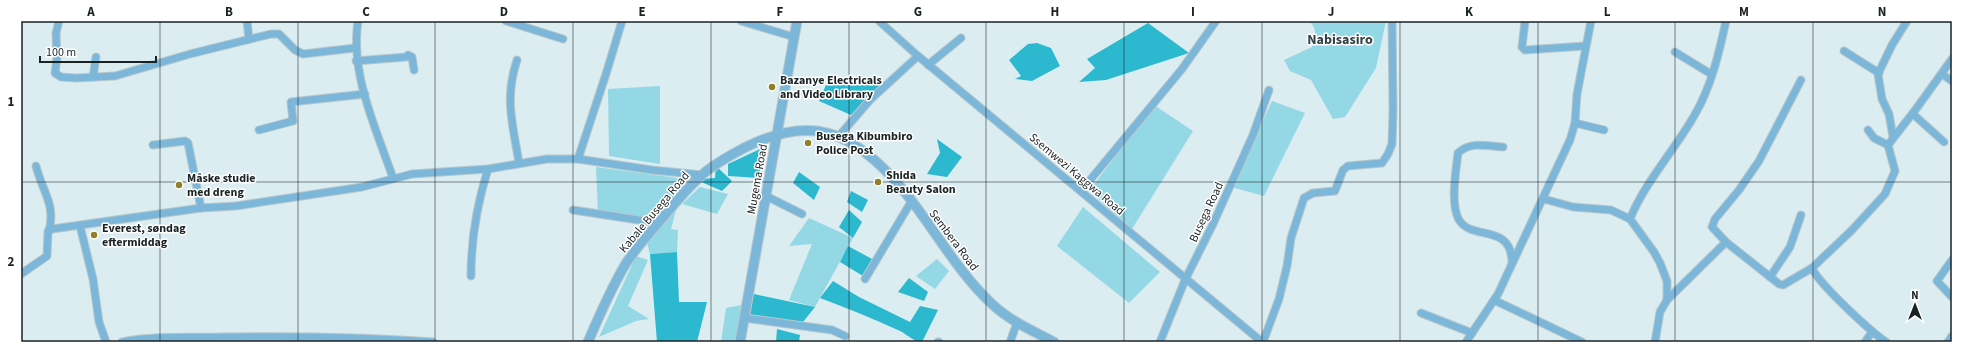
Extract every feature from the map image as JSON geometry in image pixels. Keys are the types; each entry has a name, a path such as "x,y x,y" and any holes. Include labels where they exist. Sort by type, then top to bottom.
{"street":[{"path":"59,21 56,33 56,74 76,78 122,75 190,54 271,34 279,34 295,50 303,54 355,48"},
{"path":"247,21 249,39"},
{"path":"358,21 355,48 356,61 365,94 394,178"},
{"path":"506,21 563,39"},
{"path":"578,159 622,21"},
{"path":"741,21 794,37"},
{"name":"Mugema Road","path":"740,342 798,21"},
{"name":"Ssemwezi Kaggwa Road","path":"879,21 928,65 1081,191 1185,280 1263,342"},
{"path":"1081,191 1182,69 1216,21"},
{"path":"1263,342 1279,299 1287,266 1291,238 1304,198 1313,193 1335,191 1343,170 1348,166 1382,163 1388,154 1392,144 1392,21"},
{"path":"1525,21 1521,41 1522,47 1525,50 1586,46"},
{"path":"1466,342 1494,300 1544,199 1570,140 1575,123 1591,21"},
{"path":"1630,219 1643,192 1695,115 1707,90 1726,21"},
{"path":"1893,137 1889,114 1882,99 1878,78 1892,45 1907,21"},
{"path":"928,65 961,38"},
{"path":"1844,51 1879,73"},
{"path":"1675,52 1711,74"},
{"path":"356,61 406,57 408,55 412,57 414,70"},
{"path":"839,136 870,100 918,56"},
{"path":"93,77 96,57"},
{"path":"1888,144 1913,114 1952,59"},
{"path":"517,60 511,79 509,94 519,163"},
{"path":"1942,74 1952,81"},
{"path":"1801,80 1759,161 1739,190 1715,219 1712,227 1726,242 1778,284 1783,285 1812,268 1852,230 1885,194 1895,171 1888,144"},
{"name":"Busega Road","path":"1160,342 1185,280 1213,224 1246,149 1269,90"},
{"path":"259,130 293,120 291,102 365,94"},
{"path":"1913,114 1944,142"},
{"path":"1575,123 1604,130"},
{"name":"Sembera Road","path":"777,134 788,131 805,130 839,136 864,151 884,169 911,202 960,270 975,287 994,306 1017,323 1054,342"},
{"path":"1868,130 1874,138 1888,144"},
{"name":"Kabale Busega Road","path":"588,342 625,265 658,224 702,175 736,152 777,134"},
{"path":"154,145 184,141 188,143 201,208"},
{"path":"1503,147 1473,145 1464,147 1458,153 1455,206 1460,220 1466,226 1498,237 1508,245 1512,251 1512,264"},
{"path":"48,230 201,208 236,206 355,188 394,178 429,172 488,169 547,159 578,159 652,170 702,175"},
{"path":"21,274 47,256 48,230 52,219 50,205 36,166"},
{"path":"471,276 475,218 488,169"},
{"path":"766,196 802,214"},
{"path":"1544,199 1573,207 1611,210 1630,219 1654,252 1660,263 1667,281 1667,300"},
{"path":"865,279 911,202"},
{"path":"573,210 658,224"},
{"path":"1770,277 1790,247 1801,215"},
{"path":"80,226 93,279 99,322 106,342"},
{"path":"1655,342 1660,312 1667,300 1726,242"},
{"path":"1952,260 1937,281 1952,297"},
{"path":"1812,268 1815,275 1872,332 1886,342"},
{"path":"1494,300 1582,342"},
{"path":"1421,313 1472,333"},
{"path":"744,318 832,330 845,336"},
{"path":"1010,342 1017,323"},
{"path":"1865,342 1872,332"},
{"path":"122,342 319,336 433,342"},
{"path":"1948,342 1952,336"}],"shaded area":[{"path":"1309,21 1386,21 1376,68 1345,117 1333,119 1311,80 1290,71 1284,60 1312,47 1315,30"},
{"path":"1148,23 1189,53 1106,80 1079,82 1095,68 1087,59"},
{"path":"1037,43 1051,48 1060,66 1032,81 1015,79 1021,76 1009,60 1028,44"},
{"path":"826,85 881,85 851,115 819,101"},
{"path":"660,86 660,164 609,156 608,89"},
{"path":"1272,101 1305,113 1264,196 1231,187"},
{"path":"1154,105 1193,131 1132,229 1089,191"},
{"path":"937,139 962,157 947,177 927,174 940,153"},
{"path":"760,149 760,178 728,176 728,164"},
{"path":"716,166 732,181 722,191 699,181 702,179 715,178"},
{"path":"596,167 692,180 653,220 598,212"},
{"path":"799,172 820,187 814,200 793,183"},
{"path":"700,187 728,194 717,214 682,204"},
{"path":"851,191 868,200 862,212 847,202"},
{"path":"1083,207 1160,272 1129,303 1057,246"},
{"path":"676,210 671,229 678,230 677,252 650,254 647,243"},
{"path":"849,210 862,222 853,238 839,227"},
{"path":"809,218 853,238 815,307 789,300 812,244 789,246"},
{"path":"848,246 874,260 863,276 840,262"},
{"path":"677,252 679,302 707,302 697,342 657,342 650,254"},
{"path":"636,256 648,260 628,306 649,319 636,321 599,337"},
{"path":"937,259 949,271 935,289 916,276"},
{"path":"909,278 928,292 924,301 898,292"},
{"path":"833,281 859,297 910,322 920,306 938,310 922,342 919,342 880,322 820,298"},
{"path":"754,294 815,307 803,322 746,314"},
{"path":"741,305 736,342 721,342 726,308"},
{"path":"777,329 800,335 799,342 776,342"}],"place":[{"name":"Bazanye Electricals and Video Library","path":"772,87"},
{"name":"Busega Kibumbiro Police Post","path":"808,143"},
{"name":"Shida Beauty Salon","path":"878,182"},
{"name":"Måske studie med dreng","path":"179,185"},
{"name":"Everest, søndag eftermiddag","path":"94,235"}],"district":[{"name":"Nabisasiro","path":"1340,39"}]}
